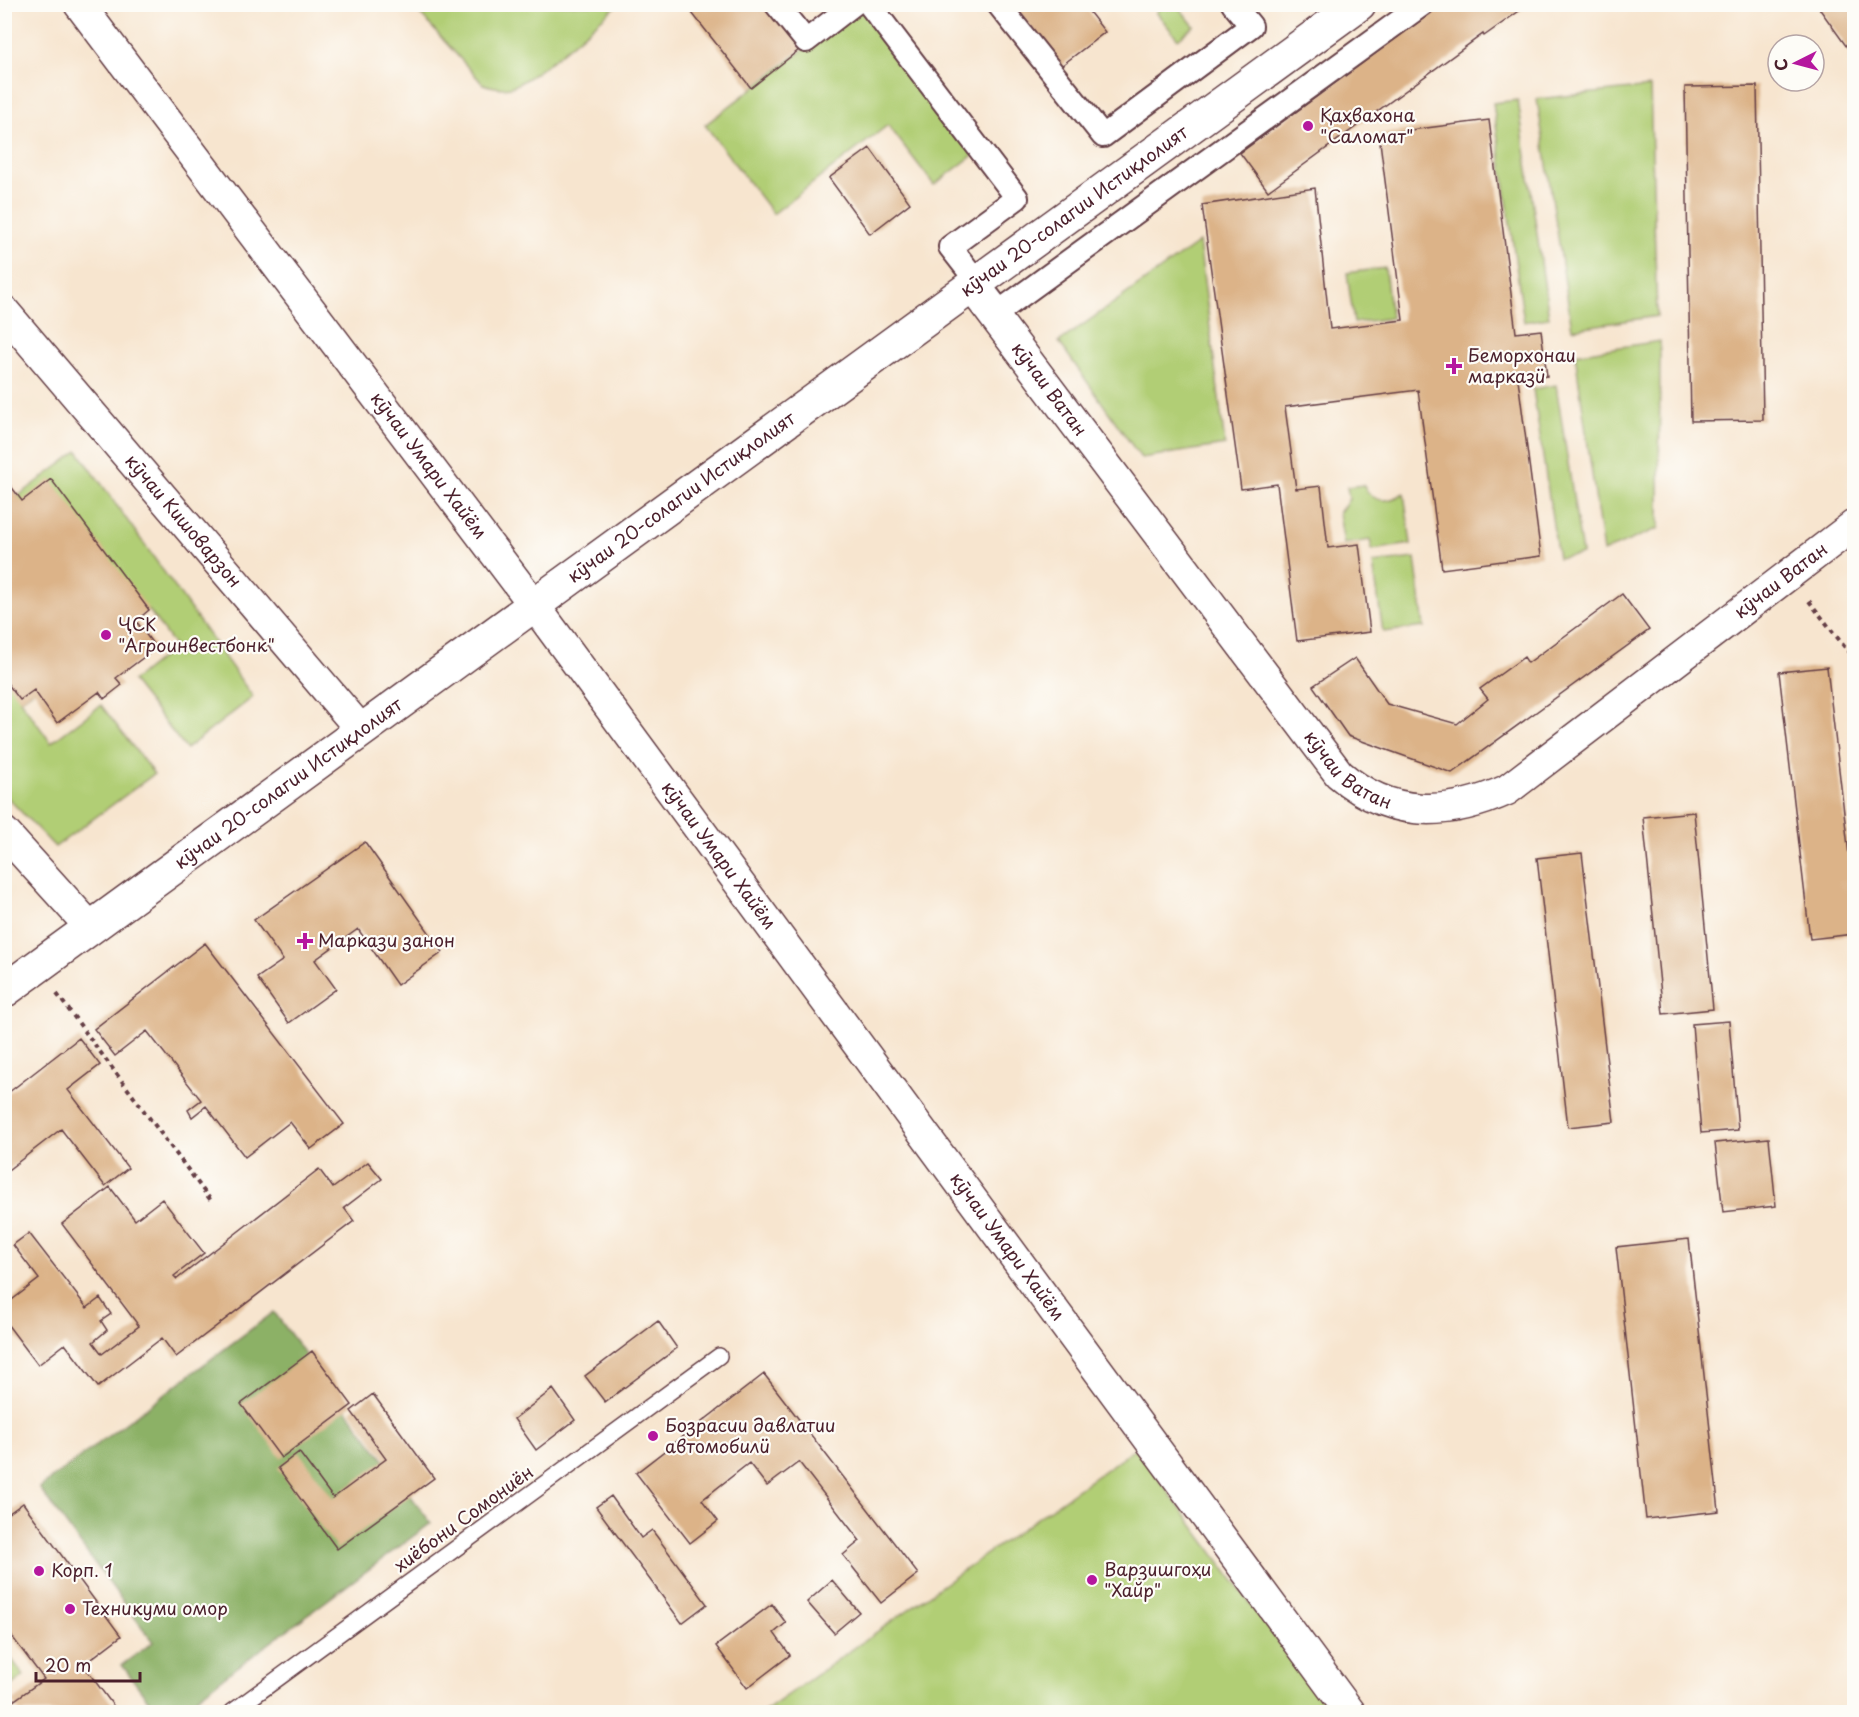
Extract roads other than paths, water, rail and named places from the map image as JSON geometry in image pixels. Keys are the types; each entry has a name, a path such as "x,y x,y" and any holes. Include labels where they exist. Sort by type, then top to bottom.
{"street":[{"name":"кӯчаи Умари Хайём","path":"79,4 534,605 1350,1713"},
{"path":"776,4 806,41 854,4"},
{"path":"869,4 1017,198 950,247 975,285 1000,311 1423,4"},
{"path":"998,4 1103,136 1251,26 1233,4"},
{"name":"кӯчаи 20-солагии Истиқлолият","path":"4,991 1359,4"},
{"name":"кӯчаи Ватан","path":"975,285 1339,774 1357,789 1380,801 1404,806 1447,808 1468,806 1507,790 1854,525"},
{"name":"кӯчаи Кишоварзон","path":"4,311 361,730"},
{"path":"4,832 91,928"}],"lane":[{"name":"хиёбони Сомониён","path":"232,1713 718,1356"}],"place":[{"name":"Қаҳвахона \"Саломат\"","path":"1308,126"},
{"name":"Беморхонаи марказӣ","path":"1454,366"},
{"name":"ҶСК \"Агроинвестбонк\"","path":"106,635"},
{"name":"Маркази занон","path":"305,941"},
{"name":"Бозрасии давлатии автомобилӣ","path":"653,1436"},
{"name":"Корп. 1","path":"39,1571"},
{"name":"Варзишгоҳи \"Хайр\"","path":"1092,1580"},
{"name":"Техникуми омор","path":"70,1609"}]}
